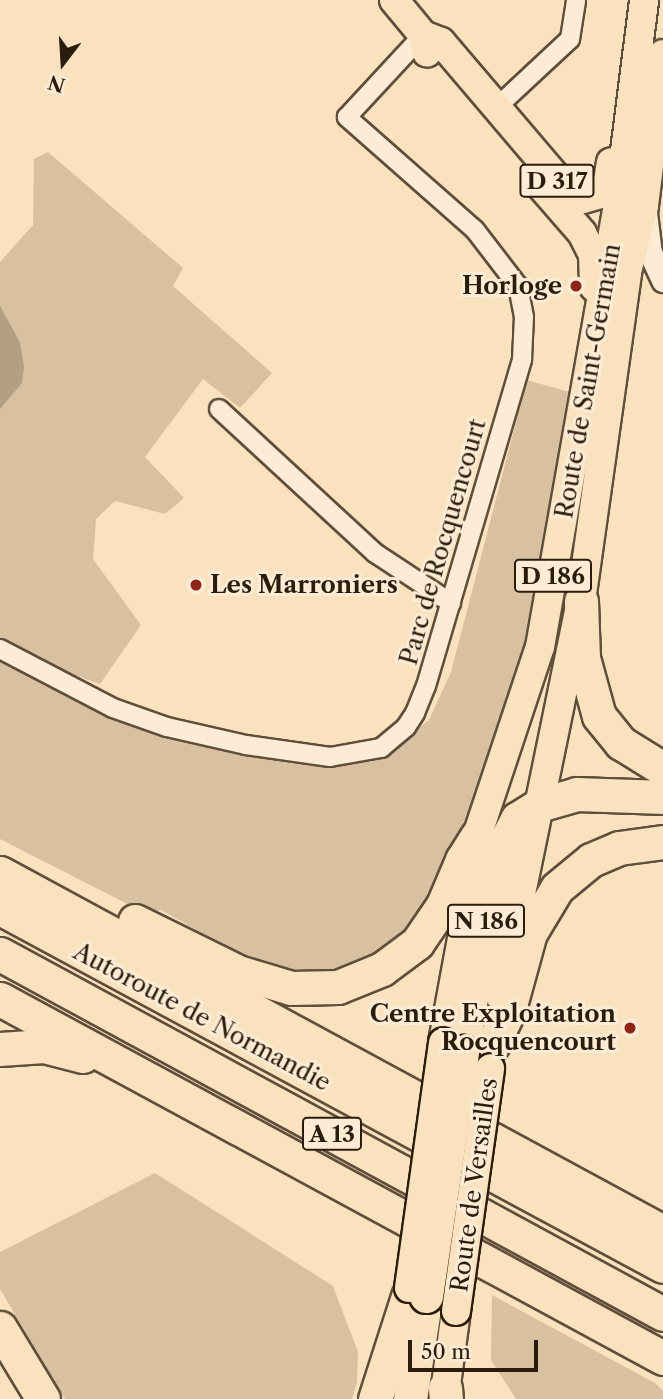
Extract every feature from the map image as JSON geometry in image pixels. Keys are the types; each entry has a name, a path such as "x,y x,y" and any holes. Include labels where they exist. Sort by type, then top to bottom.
{"highway":[{"path":"581,601 583,658 599,716 621,743 663,769"},
{"path":"539,804 577,794 663,797"},
{"name":"N 186","path":"410,1399 414,1293 452,1047 506,840 517,819 539,804"},
{"path":"0,856 238,972 290,988 338,987 382,969 417,943 443,905 462,860 477,836"},
{"path":"492,1056 509,1009 530,933 557,888 591,860 619,848 663,842"},
{"path":"0,873 663,1232"},
{"name":"Autoroute de Normandie","path":"0,908 663,1266"},
{"name":"Autoroute de Normandie","path":"0,954 663,1314"},
{"path":"0,999 663,1358"},
{"path":"0,1049 44,1046 83,1056 160,1085"},
{"path":"375,1399 414,1293"},
{"path":"0,1328 43,1399"},
{"path":"620,1335 663,1367"}],"main road":[{"name":"D 317","path":"394,0 422,35 441,42 572,196 593,198 601,194 608,181 622,74 635,51"},
{"name":"Route de Saint-Germain","path":"477,836 540,647 620,191 635,51 644,0"},
{"name":"D 186","path":"422,35 425,51 582,233 593,256 593,300 600,308"},
{"name":"Route de Saint-Germain","path":"581,601 627,272 644,206 663,54"},
{"name":"Route de Versailles","path":"445,1395 504,965 581,601"},
{"name":"N 186","path":"452,1047 477,836"},
{"name":"N 186","path":"394,1399 414,1293"}],"street":[{"path":"497,107 570,39 576,0"},
{"name":"Parc de Rocquencourt","path":"0,649 113,708 167,727 246,745 330,757 381,748 406,727 426,686 522,359 524,317 518,286 475,230 347,117 422,35"},
{"path":"644,206 650,252 663,280"},
{"path":"219,409 375,553 451,603"}],"shaded area":[{"path":"48,152 183,268 173,286 272,373 240,408 203,379 145,457 184,498 165,514 115,501 96,519 93,559 141,625 100,684 62,671 0,639 0,262 33,225 34,159"},
{"path":"0,306 20,342 24,366 22,383 0,409"},
{"path":"527,380 580,395 542,582 491,766 434,901 371,961 307,975 255,963 161,910 145,913 0,839 0,661 75,698 196,742 330,759 394,747 429,720 451,672"},
{"path":"155,1173 333,1286 358,1352 357,1382 352,1399 65,1399 0,1289 0,1252"},
{"path":"492,1295 655,1383 663,1391 663,1399 516,1399 491,1360"}],"place":[{"name":"Horloge","path":"576,286"},
{"name":"Les Marroniers","path":"196,585"},
{"name":"Centre Exploitation Rocquencourt","path":"630,1028"}]}
